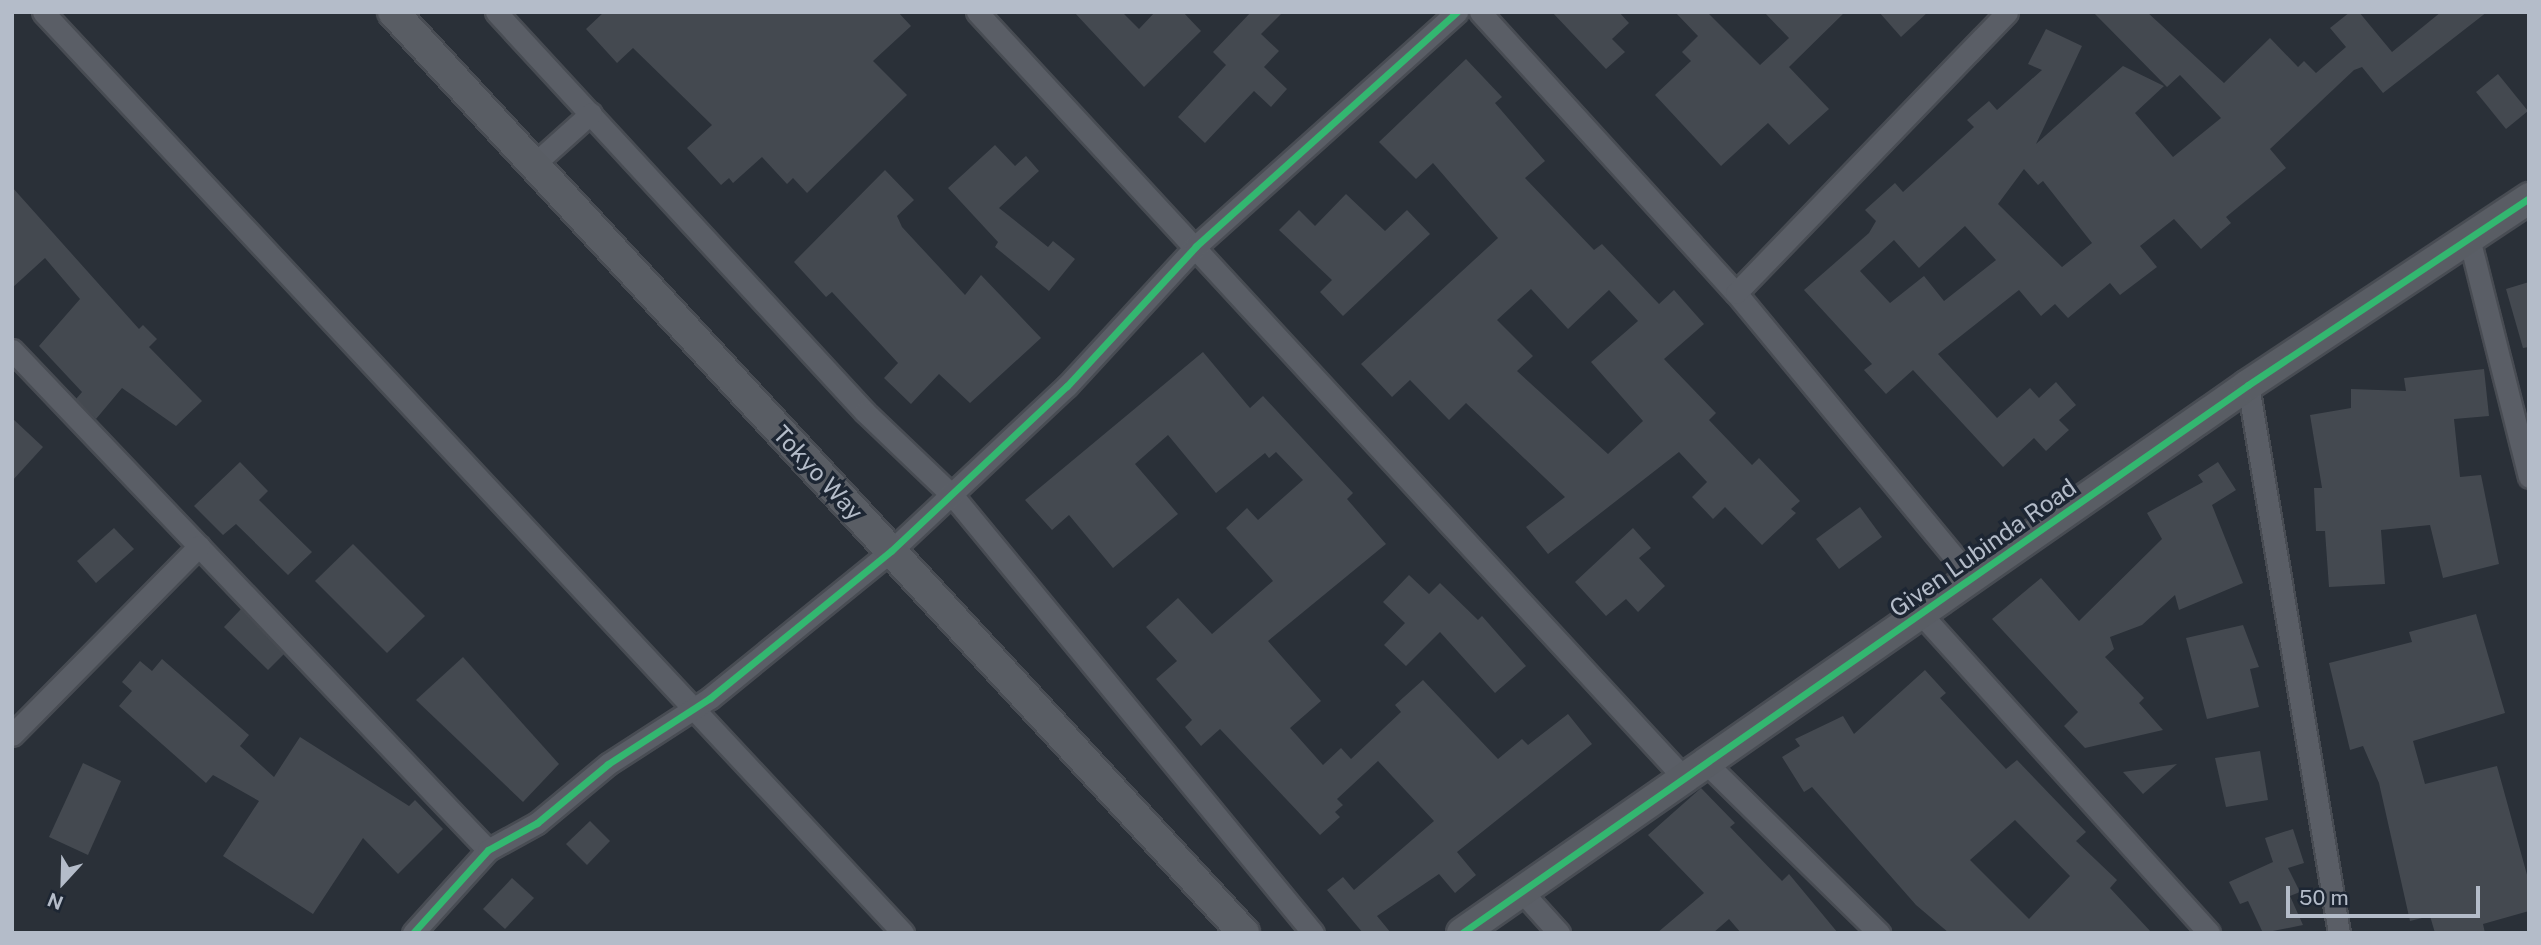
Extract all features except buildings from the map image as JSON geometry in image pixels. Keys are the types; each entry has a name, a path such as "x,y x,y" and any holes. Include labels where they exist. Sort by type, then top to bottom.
{"street":[{"path":"43,12 903,933"},
{"name":"Tokyo Way","path":"393,12 532,166 1244,933"},
{"path":"496,12 865,412 953,496 1313,933"},
{"path":"977,12 1696,771 1879,933"},
{"path":"413,933 488,850 537,823 608,764 695,709 891,551 953,496 1067,386 1196,246 1457,12"},
{"path":"1480,12 1735,293 1972,578"},
{"path":"1735,293 2007,12"},
{"path":"532,166 592,113"},
{"name":"Given Lubinda Road","path":"1462,933 1922,615 2248,385 2470,242 2529,198"},
{"path":"2470,242 2529,477"},
{"path":"12,350 488,850"},
{"path":"2248,385 2339,933"},
{"path":"12,735 199,546"},
{"path":"1922,615 2209,933"},
{"path":"1523,893 1559,933"}],"cycle path":[{"path":"413,933 488,850 537,823 608,764 710,698 891,551 1067,386 1196,246 1457,12"},
{"path":"1462,933 2248,385 2529,198"}]}
